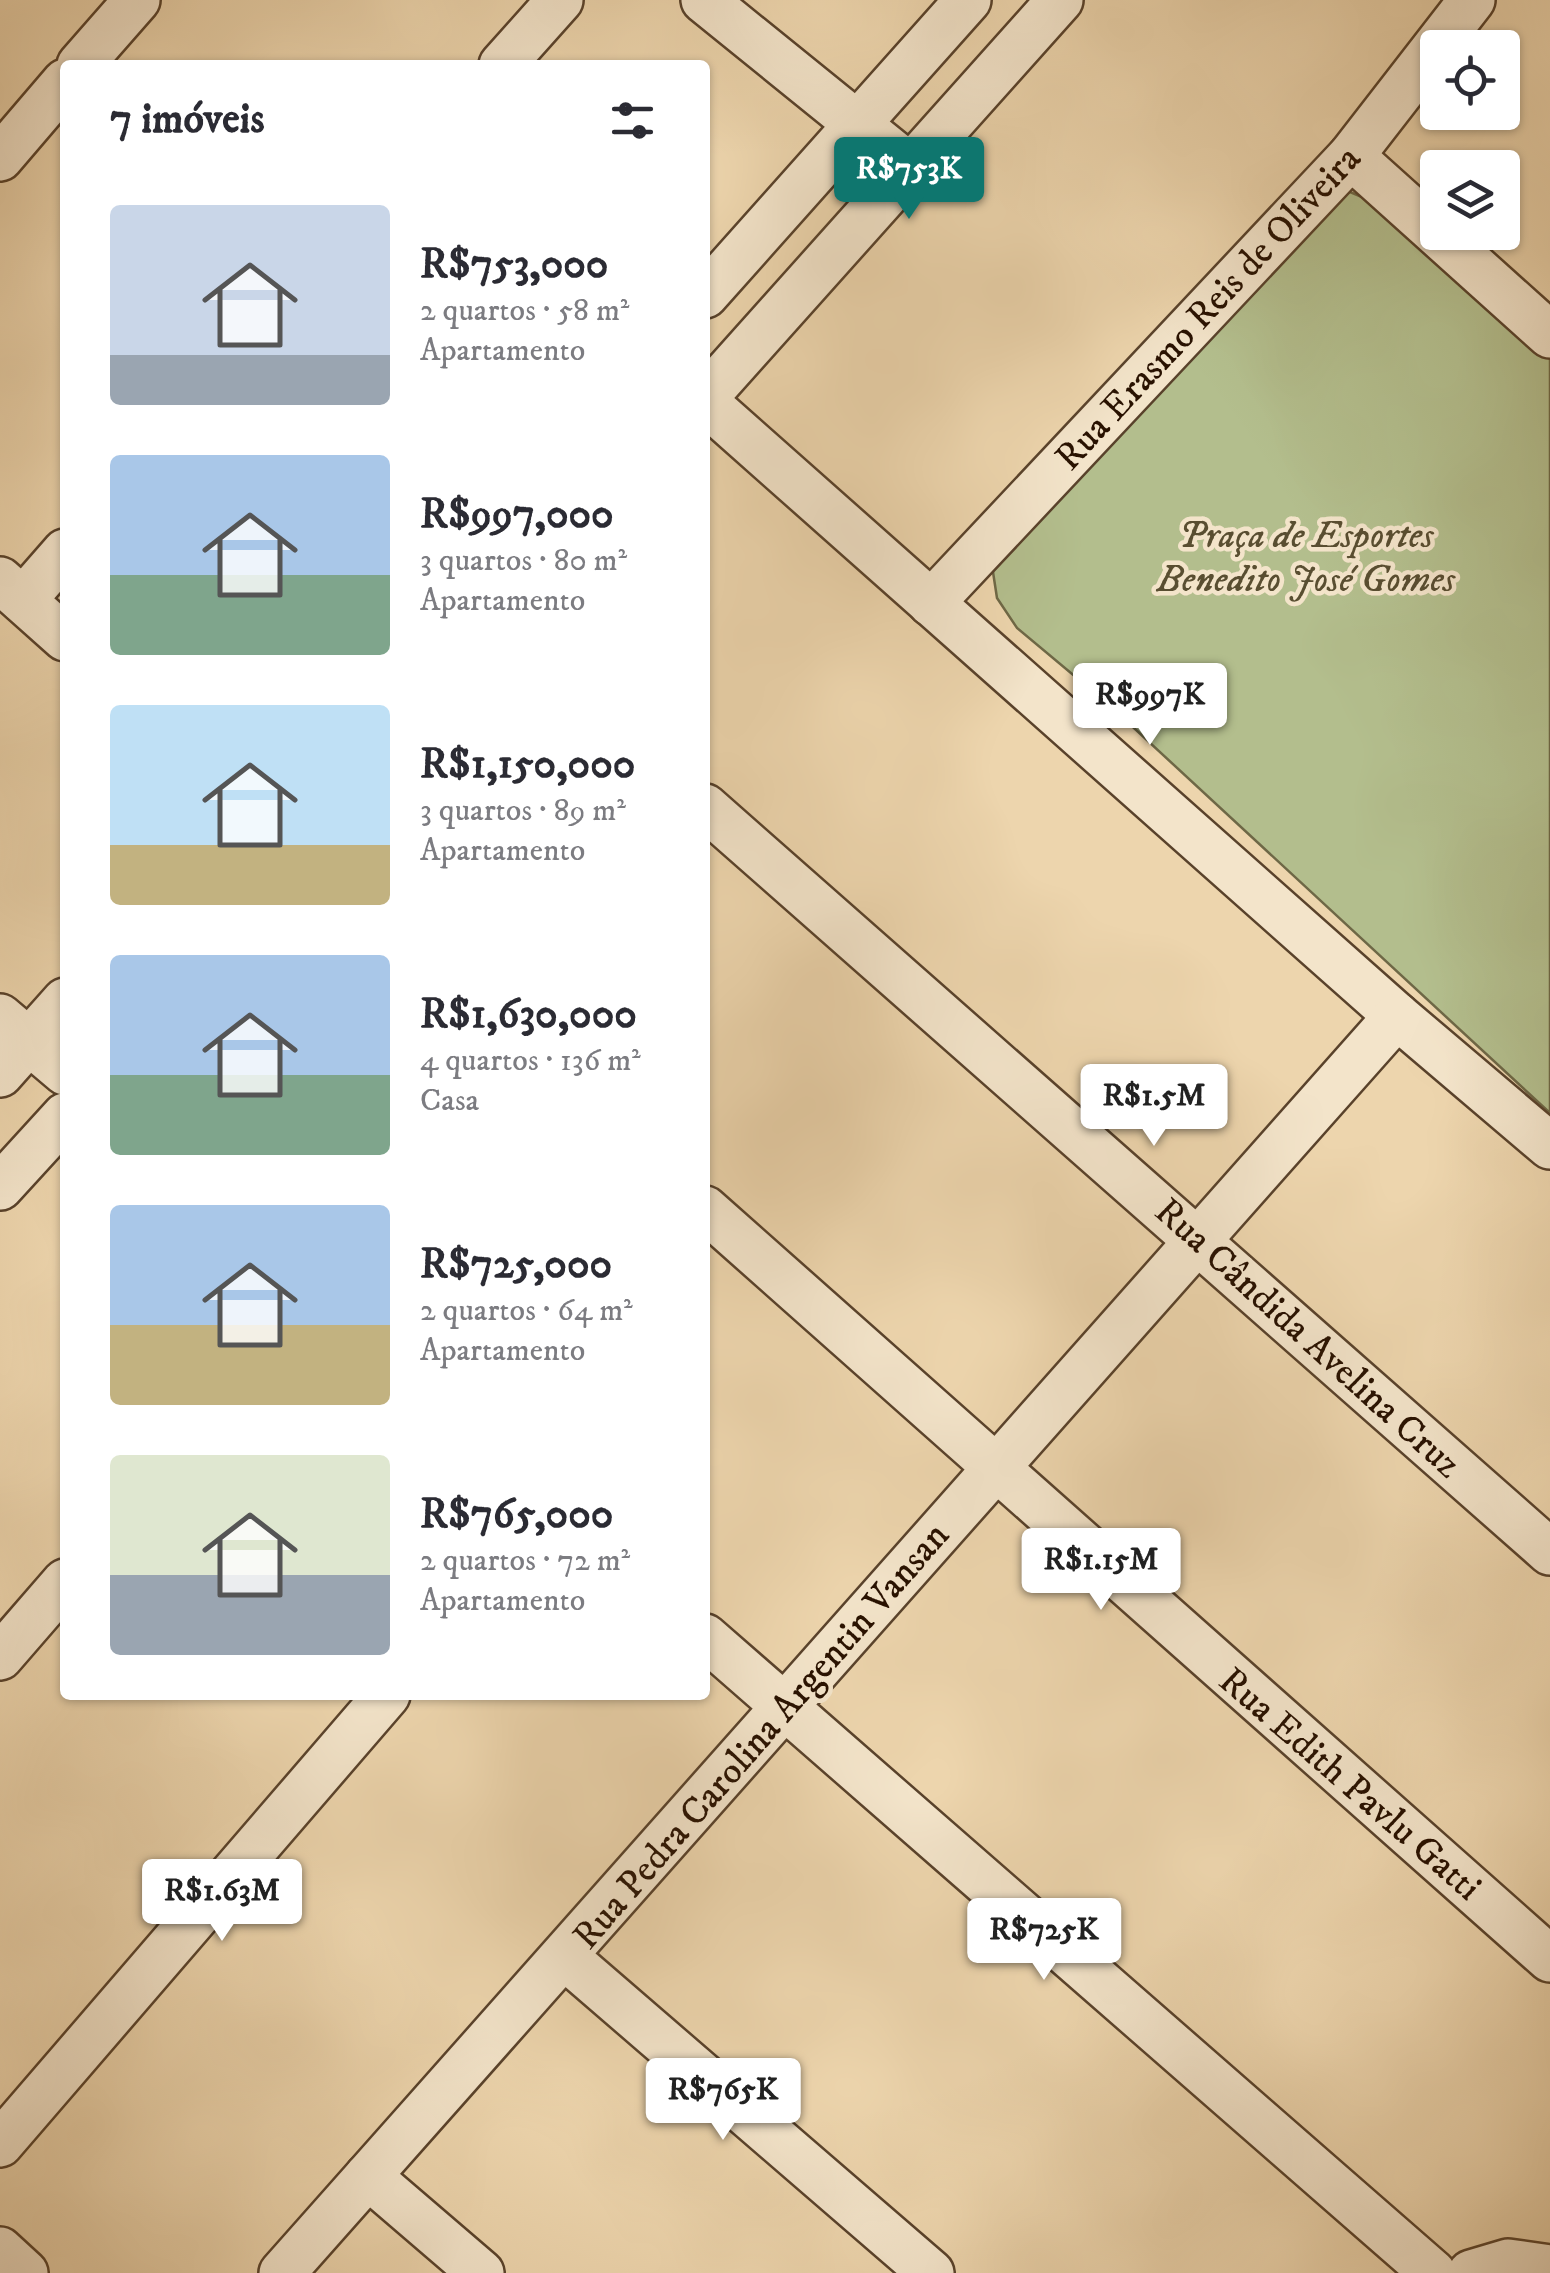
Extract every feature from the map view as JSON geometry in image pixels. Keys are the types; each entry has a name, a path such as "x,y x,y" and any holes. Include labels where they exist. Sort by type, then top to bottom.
{"street":[{"path":"84,60 138,0"},
{"path":"506,60 560,0"},
{"path":"704,0 908,166"},
{"path":"710,289 968,0"},
{"path":"710,393 908,166 1060,0"},
{"name":"Rua Erasmo Reis de Oliveira","path":"930,604 1351,156 1472,0"},
{"path":"0,158 60,88"},
{"path":"1351,156 1550,335"},
{"path":"710,404 930,604 1396,1016 1550,1146"},
{"path":"60,556 11,590 60,634"},
{"name":"Rua Cândida Avelina Cruz","path":"710,811 1199,1238 1550,1552"},
{"path":"60,1005 9,1044 60,1070"},
{"name":"Rua Pedra Carolina Argentin Vansan","path":"282,2273 1396,1016"},
{"path":"0,1187 60,1121"},
{"name":"Rua Edith Pavlu Gatti","path":"710,1213 1550,1958"},
{"path":"0,1657 60,1588"},
{"path":"710,1641 1433,2273"},
{"path":"0,2144 383,1700"},
{"path":"564,1956 931,2273"},
{"path":"368,2176 481,2273"},
{"path":"0,2250 25,2273"},
{"path":"1471,2273 1492,2264 1541,2255"}],"green space":[{"name":"Praça de Esportes Benedito José Gomes","path":"1336,186 1376,203 1420,241 1420,250 1430,250 1550,354 1550,1113 1108,704 1017,628 997,598 989,546"}]}
